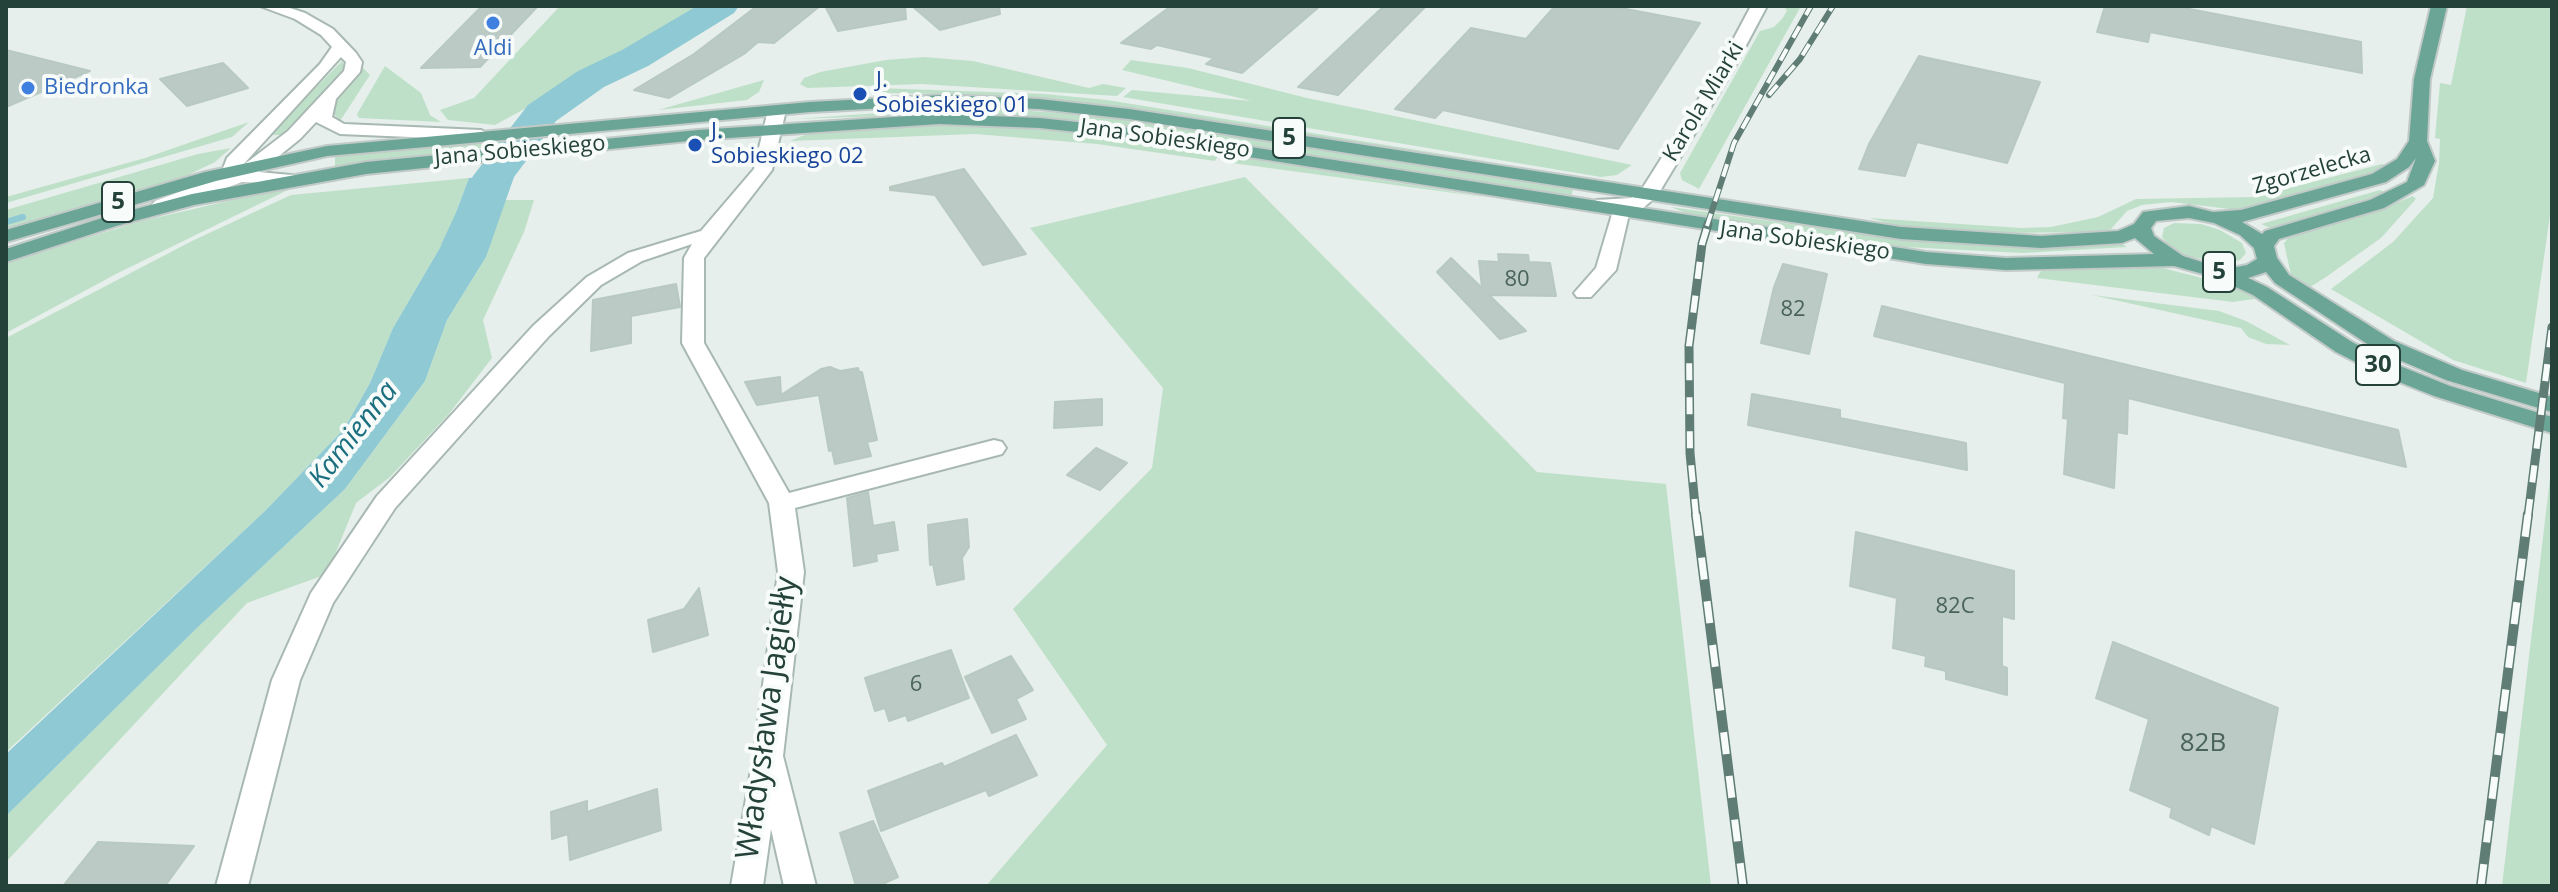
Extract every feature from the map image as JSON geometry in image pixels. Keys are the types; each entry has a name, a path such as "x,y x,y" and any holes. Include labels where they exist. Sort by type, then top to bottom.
{"main road":[{"name":"Zgorzelecka","path":"2265,253 2272,235 2363,209 2404,193 2415,185 2426,161 2418,141 2422,79 2439,6"},
{"name":"Jana Sobieskiego","path":"257,165 327,151 484,141 581,145 943,100 1079,108 1841,226 2015,242 2122,237 2141,228"},
{"name":"Jana Sobieskiego","path":"294,180 484,141 588,126 776,119 939,119 1083,127 1859,250 2006,264 2176,260"},
{"name":"Zgorzelecka","path":"2205,215 2242,216 2379,178 2403,163 2418,141"},
{"name":"5","path":"6,236 235,174 257,165"},
{"name":"5","path":"6,256 138,214 294,180"},
{"name":"5","path":"2160,213 2205,215 2234,225 2265,253 2252,271 2220,272 2176,260 2157,250 2145,239 2141,228 2143,221 2160,213"},
{"name":"30","path":"2265,253 2282,279 2386,346 2454,375 2552,405"},
{"name":"30","path":"2220,272 2260,291 2344,347 2387,369 2442,391 2552,425"}],"street":[{"path":"257,165 292,137 328,100 352,72 354,62 327,32 314,23 268,6"},
{"name":"Karola Miarki","path":"1647,196 1725,70 1759,6"},
{"path":"235,174 239,154 326,67 340,47"},
{"name":"Jana Sobieskiego","path":"328,100 323,119 340,129 484,141"},
{"name":"Władysława Jagiełły","path":"747,886 769,752 791,572 782,503 693,343 692,266 707,237 758,180 767,161 776,119"},
{"path":"138,214 235,174 294,180"},
{"path":"1575,204 1625,206 1636,204 1647,196 1670,213 1720,228"},
{"path":"1584,293 1606,270 1622,212"},
{"path":"232,886 286,680 321,600 386,502 541,331 594,281 635,257 695,237 707,237"},
{"path":"782,503 994,448"},
{"path":"769,752 800,886"}],"green space":[{"path":"560,6 701,6 612,61 495,125 448,120 440,110 474,98"},
{"path":"1784,6 1801,6 1699,189 1682,180 1680,173 1760,31 1774,27 1782,19 1787,11"},
{"path":"2467,6 2552,6 2552,201 2526,383 2453,360 2331,289 2393,242 2433,198 2439,163 2440,139 2435,138 2440,83 2451,85"},
{"path":"924,57 973,61 1089,88 1103,84 1126,88 1117,96 922,84 807,88 800,84 804,78 820,72 886,60"},
{"path":"1131,60 1188,68 1307,98 1632,165 1617,175 1601,177 1123,97 1132,90 1252,101 1122,70"},
{"path":"342,61 344,66 338,80 285,135 269,135"},
{"path":"385,66 421,93 430,115 441,122 359,118 357,114"},
{"path":"362,67 370,75 340,121 333,113 334,105"},
{"path":"764,80 759,92 747,100 658,110"},
{"path":"878,88 1045,94 1107,100 1504,164 1104,105 946,94 877,93"},
{"path":"962,107 1096,115 1573,190 1571,197 1087,121 941,114 796,119"},
{"path":"249,122 232,137 6,203 6,197 145,158"},
{"path":"910,125 990,126 1081,133 1219,155 1215,161 1097,144 975,134 790,141 812,132"},
{"path":"488,141 482,148 335,167 335,156"},
{"path":"231,148 215,162 186,176 6,229 6,210 198,154"},
{"path":"1235,157 1239,157 1491,198 1232,163"},
{"path":"2382,164 2386,166 2359,178 2238,210 2171,202 2142,205 2127,211 2111,229 2099,232 1991,233 1899,226 1869,218 2021,228 2051,227 2098,217 2136,199 2255,197"},
{"path":"1245,177 1537,472 1666,484 1711,886 986,886 1107,745 1013,609 1152,468 1163,388 1030,228"},
{"path":"469,178 448,234 393,328 370,383 344,429 266,510 6,752 6,338 192,241 291,195"},
{"path":"300,184 118,273 6,333 6,263 138,222"},
{"path":"2380,190 2386,193 2270,228 2261,224"},
{"path":"2413,196 2416,199 2381,238 2326,277 2307,289 2291,275 2284,243 2290,236 2370,214"},
{"path":"504,200 534,200 524,232 483,320 492,358 448,415 390,477 356,503 327,574 247,603 6,862 6,816 198,627 345,489 425,381 447,320 486,257"},
{"path":"1671,207 1903,240 2017,247 2119,242 2127,247 2023,253 1905,247 1694,217"},
{"path":"2174,223 2201,224 2220,230 2242,243 2246,253 2240,260 2225,263 2186,256 2170,247 2162,237 2164,228"},
{"path":"2155,266 2233,286 2261,298 2233,302 2037,278 2040,272 2050,268"},
{"path":"2092,295 2219,311 2246,321 2290,345 2266,344 2248,337 2241,328"},
{"path":"2552,461 2552,886 2502,886"}],"water":[{"path":"515,174 486,257 447,320 425,381 345,489 198,627 6,816 6,754 266,510 344,429 370,383 393,328 448,234 469,178"}],"building":[{"name":"Aldi","path":"482,6 538,6 480,67 421,68"},
{"path":"757,6 820,6 774,43 758,42 744,54 669,98 634,90 694,54"},
{"path":"825,6 905,6 906,19 838,31"},
{"path":"912,6 999,6 1000,14 940,30"},
{"path":"1171,6 1320,6 1242,73 1206,64 1214,58 1157,45 1151,49 1121,43"},
{"path":"1384,6 1426,6 1338,95 1298,87"},
{"path":"1555,6 1610,6 1700,23 1618,149 1443,110 1435,118 1395,109 1471,28 1526,39"},
{"path":"2105,6 2174,6 2361,42 2362,73 2150,32 2148,42 2097,32"},
{"name":"Biedronka","path":"6,50 90,71 6,107"},
{"path":"1919,56 2040,82 2007,163 1917,142 1905,176 1859,169 1869,144"},
{"path":"223,63 248,88 187,106 160,79"},
{"path":"964,169 1026,254 983,265 935,195 890,190 890,187"},
{"path":"1498,254 1528,255 1529,262 1550,263 1556,296 1489,295 1526,331 1500,339 1437,272 1451,258 1482,288 1479,261 1499,262"},
{"path":"1783,264 1827,274 1809,354 1761,343 1774,287"},
{"path":"676,284 680,307 631,316 631,343 591,351 593,300"},
{"path":"1882,306 2398,430 2406,467 2128,398 2127,434 2117,432 2114,488 2064,474 2068,419 2063,418 2065,383 1874,336"},
{"path":"830,367 840,371 858,368 862,372 877,440 867,442 871,456 835,464 832,450 829,451 819,395 757,405 745,382 780,377 781,395 821,369"},
{"path":"1752,394 1840,410 1840,418 1966,443 1967,470 1748,425"},
{"path":"1102,399 1102,425 1054,428 1055,402"},
{"path":"1096,448 1127,463 1100,490 1067,475"},
{"path":"868,492 873,526 894,522 898,550 876,554 877,561 854,566 847,498"},
{"path":"967,519 969,547 962,558 964,579 937,585 933,564 930,565 928,525"},
{"path":"1856,532 2014,571 2014,619 2002,616 2002,666 2007,668 2007,695 1946,679 1946,671 1925,666 1926,656 1893,648 1897,598 1850,586"},
{"path":"699,588 708,635 653,652 648,620 684,609"},
{"path":"2113,642 2278,708 2254,844 2211,826 2209,835 2170,817 2172,808 2130,790 2149,719 2096,698"},
{"path":"951,650 969,698 908,721 906,715 889,721 885,708 875,711 865,678"},
{"path":"1011,656 1033,690 1016,699 1026,719 992,733 965,677"},
{"path":"1016,735 1037,775 989,796 986,790 881,831 868,791 942,763 944,767"},
{"path":"657,789 661,830 570,860 568,834 552,839 551,812 587,801 587,812"},
{"path":"873,821 898,877 878,886 856,886 840,833"},
{"path":"98,842 194,846 165,886 63,886"}],"waterway":[{"name":"Kamienna","path":"464,245 494,176 542,113 591,79 635,58 722,6"},
{"path":"6,222 23,217"}],"railway":[{"path":"1707,226 1734,143 1811,6"},
{"path":"1769,95 1800,59 1833,6"},
{"path":"1696,516 1690,453 1689,346 1702,244 1708,224"},
{"path":"2528,516 2552,327"},
{"path":"1696,514 1743,886"},
{"path":"2481,886 2528,514"}],"place":[{"name":"Aldi","path":"493,23"},
{"name":"Biedronka","path":"28,88"},
{"name":"J. Sobieskiego 01","path":"860,94"},
{"name":"J. Sobieskiego 02","path":"695,145"}]}
